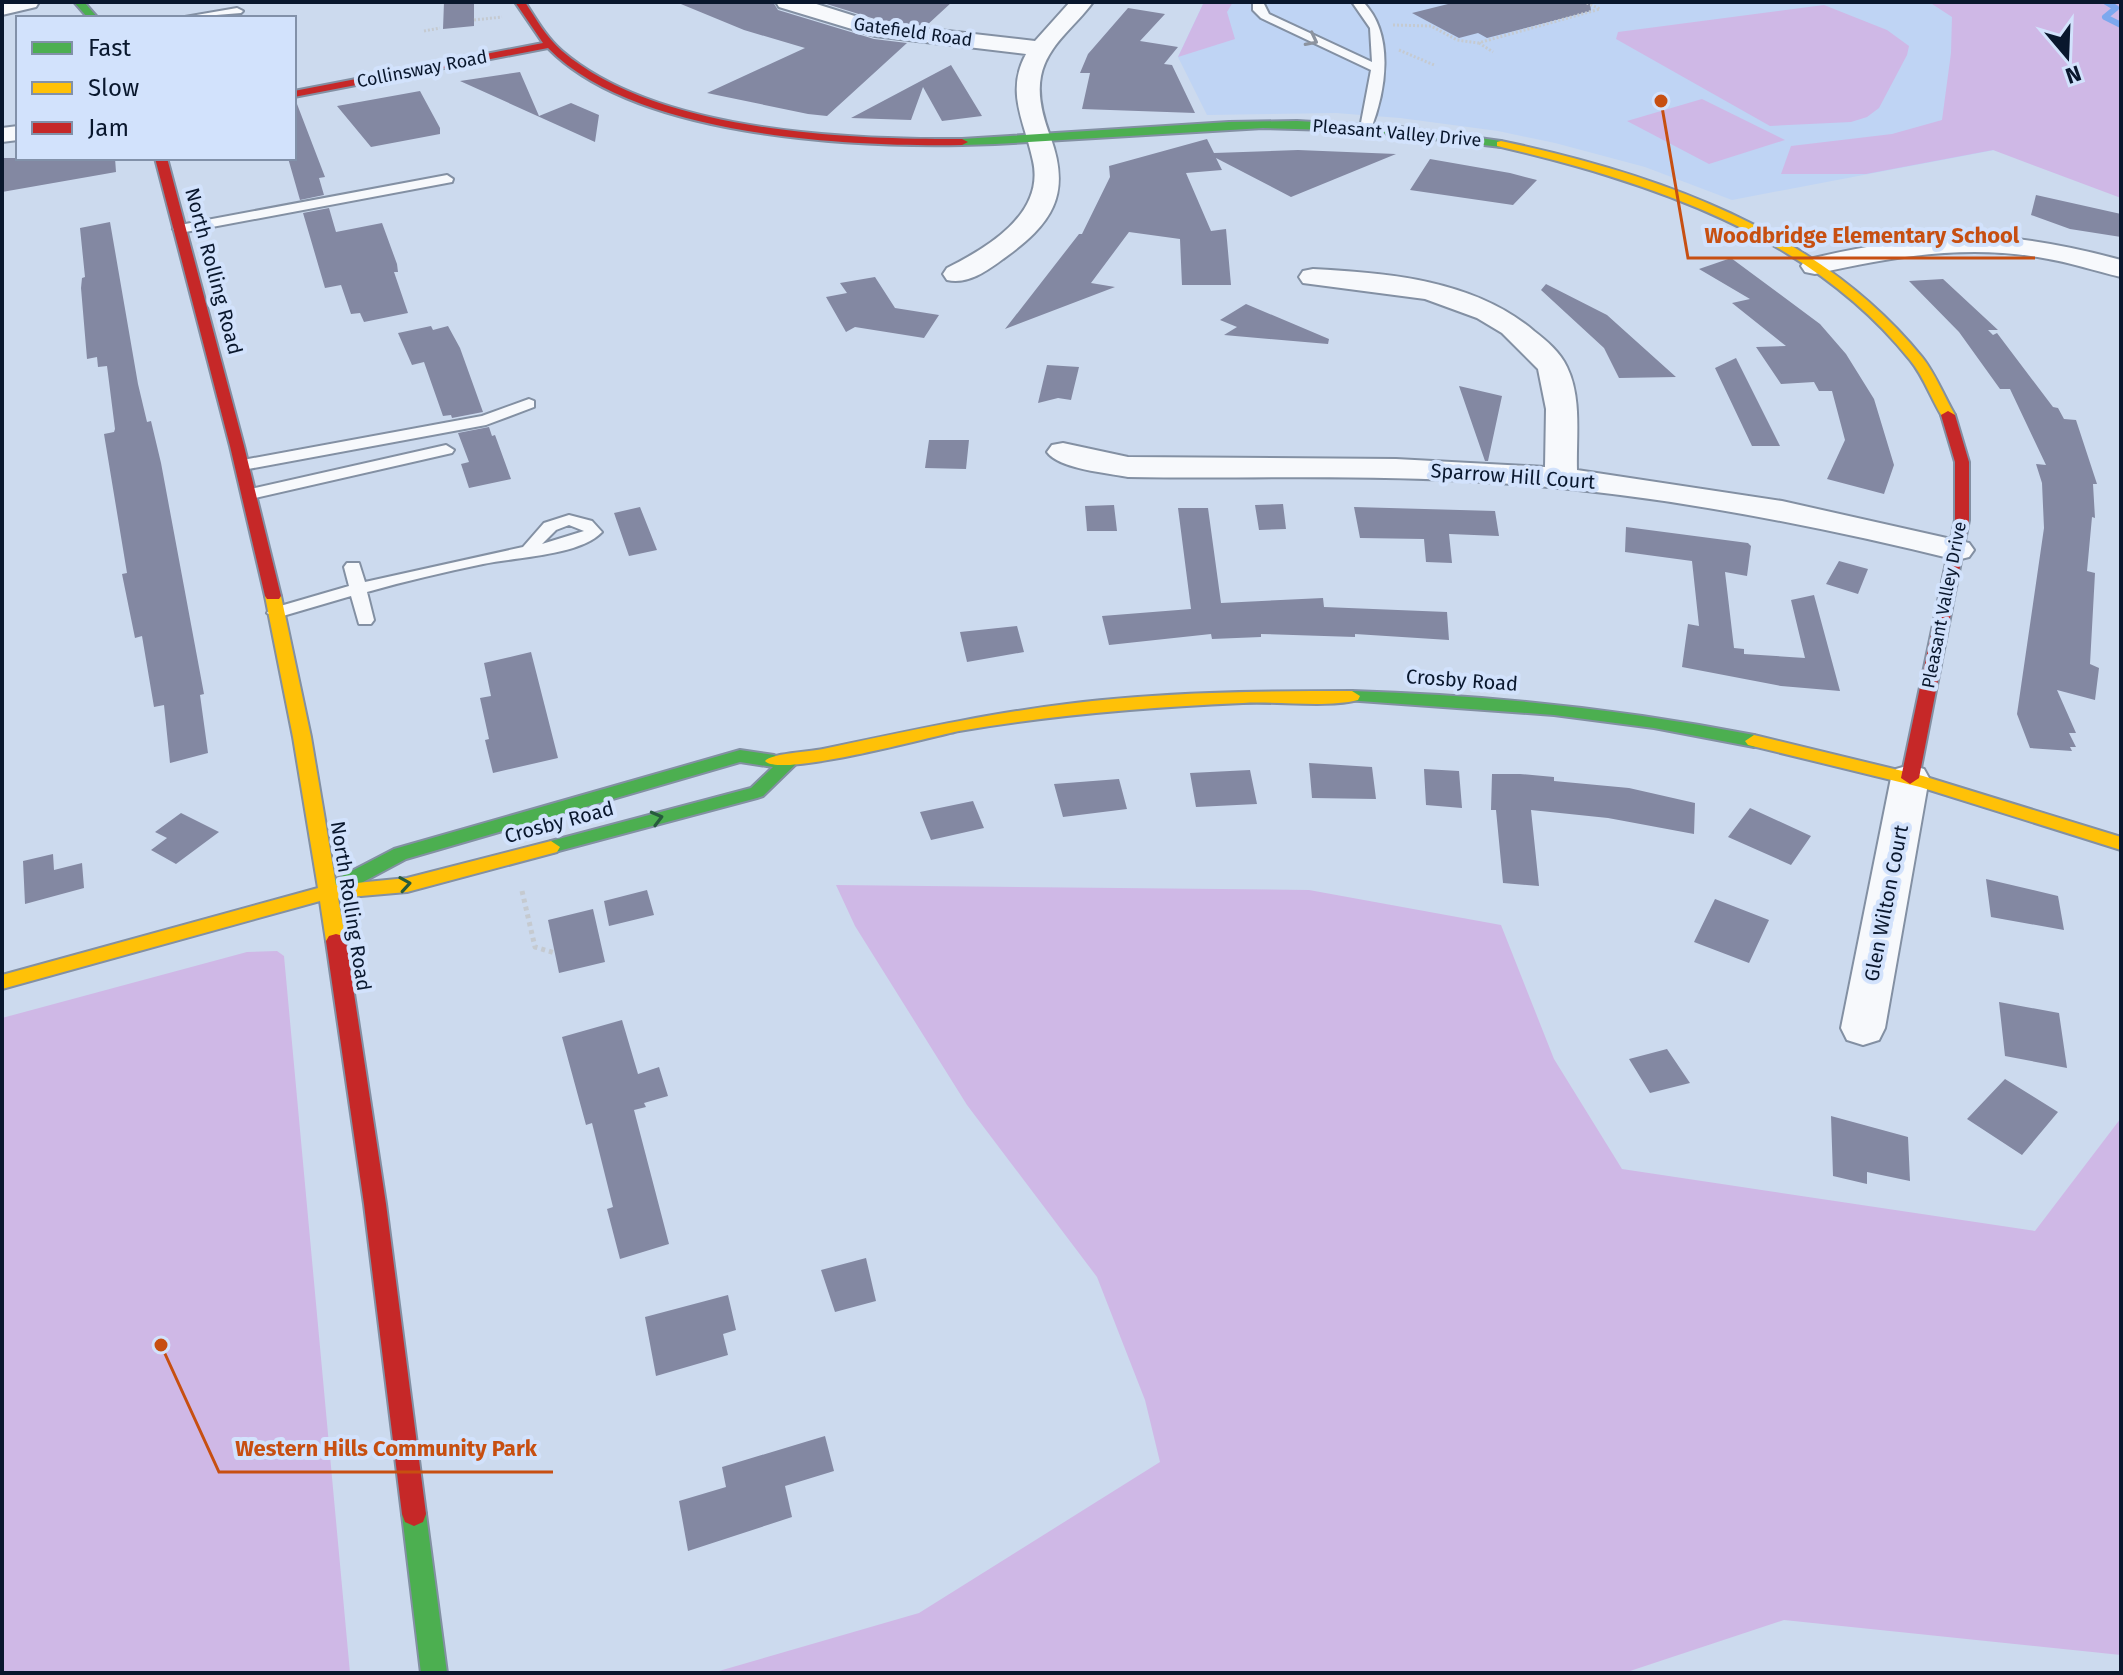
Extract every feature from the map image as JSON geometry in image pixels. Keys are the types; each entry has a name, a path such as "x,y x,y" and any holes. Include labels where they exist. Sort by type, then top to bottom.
{"street":[{"path":"2,8 28,2"},
{"name":"Pleasant Valley Drive","path":"520,2 543,38 597,79 690,114 756,129 862,143 1039,141 1224,127 1312,125 1366,128 1489,142 1604,168 1738,222 1815,266 1879,317 1906,346 1931,381 1949,418 1962,459 1964,492 1957,550 1910,778"},
{"name":"Gatefield Road","path":"787,2 875,29 1042,49"},
{"path":"957,274 995,254 1034,214 1045,195 1047,166 1027,91 1032,63 1082,2"},
{"name":"Collinsway Road","path":"296,78 543,38"},
{"name":"Collinsway Road","path":"296,94 543,38"},
{"name":"North Rolling Road","path":"162,160 251,494 328,892 382,1244 434,1673"},
{"path":"1815,266 1882,250 1955,241 2034,247 2121,269"},
{"path":"1313,277 1368,281 1428,291 1477,307 1526,337 1553,367 1558,387 1561,478"},
{"name":"Sparrow Hill Court","path":"1063,452 1095,462 1128,467 1415,468 1561,478 1757,505 1957,550"},
{"name":"Crosby Road","path":"328,892 400,854 740,756 789,762 975,723 1109,705 1210,697 1332,695 1463,701 1579,712 1696,729 1803,751 1910,778 2021,810 2121,844"},
{"name":"Crosby Road","path":"2,982 328,892 407,885 757,792 789,762"},
{"name":"Glen Wilton Court","path":"1863,1028 1910,778"}],"lane":[{"path":"1258,2 1259,10 1265,16 1376,68"},
{"path":"1357,2 1377,24 1379,35 1366,128"},
{"path":"200,16 237,11"},
{"path":"180,229 447,179"},
{"path":"243,465 486,420 529,404"},
{"path":"391,463 449,427"},
{"path":"251,494 446,450"},
{"path":"276,613 358,588 530,549"},
{"path":"353,567 365,620"}],"path":[{"path":"1478,43 1600,9 1585,2"},
{"path":"474,20 507,17"},
{"path":"1377,24 1431,26 1457,40 1478,43 1493,52"},
{"path":"424,31 440,28"},
{"path":"1394,48 1434,65"},
{"path":"522,891 535,947 555,953"}],"shaded area":[{"path":"1204,2 2032,2 2121,126 1732,200 1645,167 1498,131 1336,113 1207,115 1178,57"},
{"path":"1204,2 1233,2 1227,12 1235,39 1178,57"},
{"path":"1929,2 2121,2 2121,198 1993,150 1866,174 1781,174 1791,146 1892,134 1942,120 1951,53 1952,17"},
{"path":"1824,5 1887,30 1909,46 1879,108 1867,117 1851,122 1770,126 1616,39 1618,32"},
{"path":"1702,99 1785,140 1709,164 1627,121"},
{"path":"836,885 1309,890 1501,925 1554,1059 1622,1169 2035,1231 2121,1118 2121,1655 1784,1620 1624,1673 712,1673 919,1613 1160,1462 1145,1400 1097,1277 967,1105 855,926"},
{"path":"277,951 284,956 350,1673 2,1673 2,1018 247,952"}],"building":[{"path":"444,2 474,2 474,26 443,29"},
{"path":"676,2 773,2 778,10 874,39 907,43 827,116 808,114 707,93 805,48 744,30"},
{"path":"820,2 952,2 926,26 878,20"},
{"path":"1456,2 1590,2 1591,11 1487,38 1478,33 1459,38 1412,13"},
{"path":"1128,8 1165,14 1140,41 1178,47 1164,64 1172,65 1195,113 1082,109 1090,73 1080,73 1088,54"},
{"path":"951,65 982,116 942,121 923,87 911,120 851,118"},
{"path":"520,72 539,116 571,103 599,115 595,142 460,81"},
{"path":"420,91 440,128 440,134 371,147 337,106"},
{"path":"296,104 325,177 319,178 324,195 300,200 289,160 296,160"},
{"path":"1207,139 1214,153 1298,150 1396,154 1291,197 1216,158 1222,170 1186,173 1211,231 1226,229 1231,285 1182,285 1180,239 1129,232 1091,283 1115,287 1005,329 1082,234 1110,177 1109,166"},
{"path":"2,158 115,160 116,172 2,192"},
{"path":"1430,159 1537,180 1513,205 1410,190"},
{"path":"2036,195 2121,214 2121,237 2070,229 2031,215"},
{"path":"329,208 336,232 382,223 397,264 398,272 394,272 408,313 364,322 360,313 351,314 341,285 325,288 303,213"},
{"path":"110,222 138,384 161,463 204,694 200,695 208,753 170,763 164,705 154,707 142,636 135,638 122,574 127,573 104,434 115,429 107,366 98,367 97,357 87,359 80,228"},
{"path":"1731,258 1820,324 1846,354 1874,399 1894,465 1884,494 1827,479 1845,440 1832,391 1819,391 1814,382 1781,384 1756,347 1786,346 1732,303 1750,299 1699,269"},
{"path":"875,277 895,308 939,315 924,338 855,327 846,332 826,297 847,293 840,283"},
{"path":"1943,279 1998,330 1988,330 1993,335 1997,333 2064,419 2076,420 2097,484 2093,484 2095,518 2092,517 2087,571 2095,573 2090,664 2099,668 2095,700 2057,690 2076,733 2069,733 2076,747 2070,747 2072,751 2030,748 2017,714 2044,528 2042,483 2036,464 2046,465 2010,389 2000,389 1959,332 1909,281"},
{"path":"1546,284 1607,315 1676,377 1619,378 1604,348 1541,290"},
{"path":"1246,304 1329,339 1328,344 1224,335 1237,327 1220,320"},
{"path":"431,326 433,330 448,326 460,348 483,412 452,418 451,415 443,416 424,362 412,365 398,333"},
{"path":"1736,358 1780,446 1752,446 1715,368"},
{"path":"1047,365 1079,367 1071,400 1058,398 1038,403"},
{"path":"1459,386 1502,396 1488,461 1485,461"},
{"path":"489,427 492,436 495,435 511,479 469,488 461,464 469,462 458,433"},
{"path":"929,440 969,440 966,469 925,468"},
{"path":"1283,504 1286,529 1259,530 1255,505"},
{"path":"1114,505 1117,531 1087,531 1085,506"},
{"path":"640,507 657,550 629,556 614,513"},
{"path":"1354,507 1495,511 1499,536 1449,534 1452,563 1426,562 1424,539 1360,538"},
{"path":"1178,508 1208,508 1221,603 1323,598 1324,607 1447,612 1449,640 1355,634 1355,637 1261,634 1261,637 1212,639 1211,634 1109,645 1102,616 1191,609"},
{"path":"1626,527 1748,543 1751,546 1747,576 1725,572 1734,648 1744,649 1744,654 1805,658 1791,600 1814,595 1840,691 1781,686 1682,667 1688,624 1699,626 1692,561 1625,552"},
{"path":"1839,561 1868,569 1858,594 1826,584"},
{"path":"1017,626 1024,652 967,662 960,632"},
{"path":"531,652 558,758 493,773 480,698 491,696 484,663"},
{"path":"1309,763 1372,767 1376,799 1312,798"},
{"path":"1424,769 1459,771 1462,808 1426,805"},
{"path":"1250,770 1257,804 1196,807 1190,773"},
{"path":"1492,774 1554,777 1554,781 1629,788 1695,803 1694,834 1608,818 1531,810 1539,886 1503,883 1496,810 1491,810"},
{"path":"1119,779 1127,809 1063,817 1054,784"},
{"path":"973,801 984,828 931,840 920,812"},
{"path":"1750,808 1811,836 1791,865 1728,837"},
{"path":"181,813 219,832 176,864 151,850 167,838 155,832"},
{"path":"53,854 54,870 82,863 84,888 25,904 23,861"},
{"path":"1986,879 2058,896 2064,930 1991,917"},
{"path":"647,890 654,915 609,926 604,901"},
{"path":"1715,899 1769,920 1749,963 1694,942"},
{"path":"593,909 605,962 559,973 548,920"},
{"path":"1999,1002 2059,1013 2067,1068 2005,1056"},
{"path":"622,1020 638,1074 659,1067 668,1096 644,1103 646,1107 634,1110 669,1244 620,1259 607,1209 613,1207 592,1123 586,1125 562,1037"},
{"path":"1667,1049 1690,1083 1650,1093 1629,1059"},
{"path":"2005,1079 2058,1112 2022,1155 1967,1119"},
{"path":"1831,1116 1908,1137 1910,1181 1867,1172 1867,1184 1833,1176"},
{"path":"866,1258 876,1301 835,1312 821,1270"},
{"path":"728,1295 736,1330 723,1334 728,1355 656,1376 645,1317"},
{"path":"825,1436 834,1471 785,1486 792,1517 688,1551 679,1501 726,1487 722,1467"}],"waterway":[{"path":"2106,2 2116,8 2105,17 2121,25"}],"traffic: fast":[{"path":"79,2 91,16"},
{"path":"962,142 1263,124 1365,128 1501,144"},
{"path":"1352,696 1453,700 1554,709 1754,741"},
{"path":"328,892 400,854 740,756 774,761"},
{"path":"551,847 757,792 789,762"},
{"path":"414,1514 434,1673"}],"traffic: slow":[{"path":"1501,144 1626,176 1693,201 1759,232 1820,269 1875,312 1918,361 1948,415"},
{"path":"273,596 302,737 336,941"},
{"path":"774,761 801,760 958,726 1070,709 1245,697 1352,696"},
{"path":"1754,741 1923,782 2121,844"},
{"path":"2,982 328,892 407,885 551,847"}],"traffic: jam":[{"path":"520,2 536,28 568,61 610,86 656,103 744,127 780,133 887,142 962,142"},
{"path":"296,94 549,45"},
{"path":"162,160 273,596"},
{"path":"1910,778 1962,520 1962,462 1948,415"},
{"path":"336,941 375,1204 414,1514"}],"place":[{"name":"Woodbridge Elementary School","path":"1661,101"},
{"name":"Western Hills Community Park","path":"161,1345"}]}
